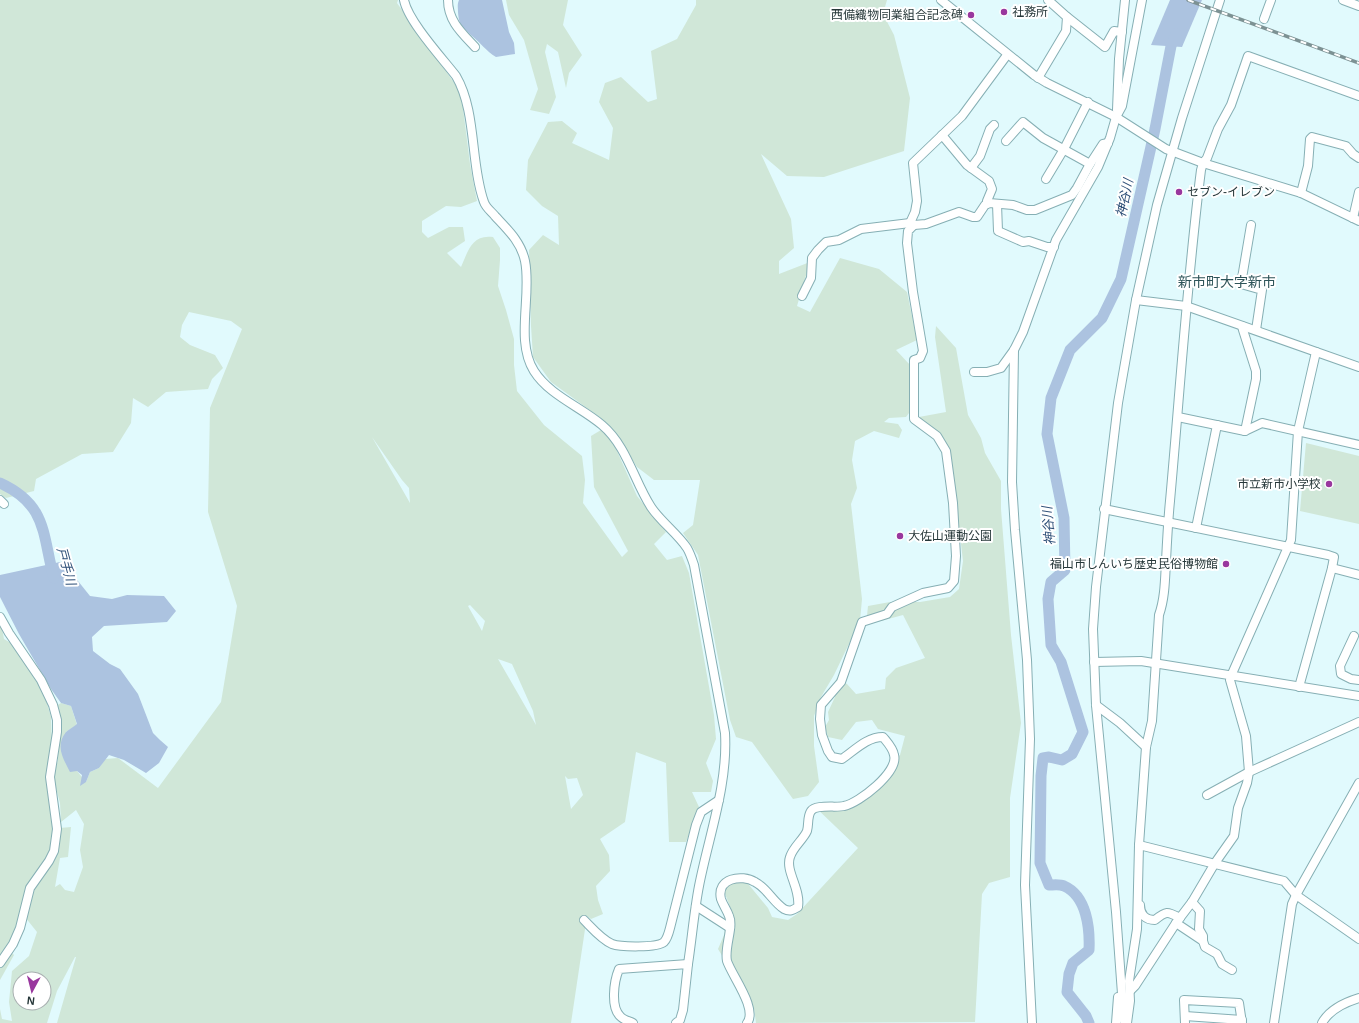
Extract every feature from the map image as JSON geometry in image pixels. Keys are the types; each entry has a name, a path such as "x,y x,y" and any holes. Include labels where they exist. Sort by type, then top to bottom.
{"street":[{"path":"404,0 405,7 412,19 462,86 468,107 480,191 485,205 517,240 523,253 527,273 525,339 527,356 534,371 544,382 566,400 603,425 617,441 641,491 652,509 688,549 694,565 725,732 726,752 719,800 699,886 683,1010 680,1020 676,1023"},
{"path":"448,0 448,6 455,26 475,47"},
{"path":"941,0 1038,78 1116,117 1170,150 1203,163 1300,193 1356,219 1359,192"},
{"path":"1048,0 1067,17 1106,47 1114,32 1122,32"},
{"path":"1116,117 1119,60 1125,0"},
{"path":"974,372 988,372 1001,368 1014,350 1023,332 1056,240 1098,167 1108,143 1116,117 1122,106 1142,0"},
{"path":"1264,19 1271,0"},
{"path":"1343,0 1359,6"},
{"path":"1126,1023 1126,990 1096,705 1093,629 1096,587 1104,509 1118,403 1136,300 1170,150 1221,1"},
{"path":"1038,78 1066,31 1067,17"},
{"path":"747,1023 750,1020 750,1010 727,960 728,934 730,928 729,915 721,898 721,890 725,883 734,878 750,880 759,884 784,909 788,911 798,907 799,897 790,871 790,857 807,831 808,818 813,809 818,807 845,806 855,802 874,788 889,774 894,763 895,755 888,742 883,737 875,737 842,759 832,757 822,735 820,719 821,705 841,682 862,622 887,614 892,607 923,593 948,588 954,581 956,556 953,503 946,451 937,436 914,419 914,360 920,358 923,351 913,292 907,243 908,231 912,224 917,201 913,163 962,116 1008,55"},
{"path":"1126,990 1137,929 1139,845 1146,747 1152,721 1159,615 1162,607 1165,582 1168,522 1178,417 1186,306 1200,170 1207,158 1218,129 1231,105 1248,56 1359,96"},
{"path":"1046,179 1064,149 1088,102"},
{"path":"1006,141 1023,122 1043,138 1090,164"},
{"path":"971,168 980,156 990,129 994,126"},
{"path":"802,296 810,278 812,258 826,242 839,240 861,229 926,224 958,212 977,217 987,204 992,189 989,181 971,168 942,135"},
{"path":"1300,193 1308,166 1310,139 1312,137 1346,146 1359,158"},
{"path":"987,204 1013,205 1027,210 1035,210 1072,196 1102,144 1108,143"},
{"path":"997,204 998,231 1023,242 1029,241 1047,248 1054,247"},
{"path":"1251,225 1241,284 1262,290 1256,330"},
{"path":"1136,300 1186,306 1359,367"},
{"path":"1242,326 1256,371 1256,379 1245,431"},
{"path":"1014,350 1012,482 1027,660 1030,739 1025,885 1032,1023"},
{"path":"1116,1023 1119,992 1135,986 1178,920 1192,902 1215,863 1234,836 1238,808 1247,783 1249,772 1246,736 1230,680 1250,628 1291,540 1298,431 1316,352"},
{"path":"1178,417 1245,431 1262,423 1359,445"},
{"path":"1196,528 1216,425"},
{"path":"1104,509 1334,557 1300,687"},
{"path":"1332,568 1359,575"},
{"path":"0,618 9,634 41,680 53,705 57,720 57,732 50,777 57,829 54,850 49,861 30,888 20,928 14,944 0,963"},
{"path":"1354,636 1340,666 1341,674 1351,679 1359,680"},
{"path":"1094,662 1142,661 1359,696"},
{"path":"1096,705 1120,723 1146,747"},
{"path":"1207,794 1249,772 1359,722"},
{"path":"1274,1023 1292,904 1296,894 1359,783"},
{"path":"584,920 612,944 622,946 638,946 657,945 663,943 670,928 699,816 701,812 719,800"},
{"path":"1139,845 1215,863 1284,882 1296,894 1359,939"},
{"path":"1137,901 1140,901 1140,911 1144,917 1150,920 1155,920 1164,913 1170,912 1203,941"},
{"path":"1192,902 1200,911 1199,929 1203,936 1205,947 1217,954 1222,964 1232,970"},
{"path":"696,906 730,928"},
{"path":"633,1023 621,1017 615,1005 615,979 619,969 688,964"},
{"path":"1322,1023 1324,1019 1337,1008 1359,998"},
{"path":"1184,1000 1239,1003 1242,1021 1185,1020 1184,1000"}],"green space":[{"path":"0,0 398,0 397,3 458,88 462,100 470,164 477,201 461,207 446,206 422,221 422,232 428,238 449,227 463,227 465,241 447,253 461,267 472,245 480,238 493,237 500,248 498,286 514,339 514,365 517,391 544,425 582,456 585,480 583,503 622,557 628,551 594,487 591,436 601,430 613,442 637,496 666,532 654,544 667,560 682,556 689,573 714,715 716,739 706,763 713,781 711,792 692,792 699,807 686,842 669,842 666,763 636,752 625,822 600,839 609,855 610,871 596,886 598,900 603,914 591,919 587,916 571,1023 57,1023 76,957 57,991 52,1007 52,971 12,971 29,956 37,932 25,917 33,889 57,856 60,828 71,827 68,857 60,858 55,887 60,884 65,890 74,892 83,867 80,850 84,824 76,810 61,822 60,803 53,777 58,760 59,730 56,706 61,703 71,706 77,725 66,732 77,771 86,782 90,772 99,768 105,759 118,758 158,788 221,702 237,606 208,512 210,408 242,329 231,321 189,312 182,325 180,337 190,345 215,355 223,368 212,379 208,389 166,392 148,407 133,398 131,423 113,452 82,454 36,479 34,491 6,498 0,494","holes":["372,437 409,488 410,503","470,605 485,621 482,631 468,606","498,659 512,664 533,711 536,725","565,776 568,779 577,778 583,795 571,809"]},
{"path":"506,0 568,0 563,25 582,55 569,73 566,88 558,52 547,44 545,52 556,97 549,114 530,110 538,89 524,40 509,15"},
{"path":"696,0 887,0 883,14 894,35 910,98 904,151 824,177 787,176 761,154 791,219 794,248 779,261 779,274 810,262 797,306 810,312 840,258 879,269 907,292 917,340 896,350 911,366 909,413 906,417 889,418 884,422 898,424 902,430 899,438 874,431 855,441 852,460 857,488 851,504 862,599 860,621 834,675 821,697 814,716 814,746 819,782 808,796 793,799 752,742 736,737 730,720 698,555 683,533 693,525 700,480 654,480 637,467 616,434 602,419 551,382 533,357 529,250 543,235 559,245 558,216 542,206 526,190 528,160 548,122 562,121 577,133 572,143 609,160 613,128 599,102 605,83 621,77 648,102 657,99 651,51 677,39 696,5"},
{"path":"936,326 956,348 968,415 981,438 985,453 1001,481 1001,509 1011,635 1021,723 1010,798 1010,877 989,883 982,894 975,1022 756,1023 754,1008 718,949 724,935 727,920 732,912 724,891 726,879 745,880 768,908 772,917 788,920 797,914 858,848 812,804 841,806 859,798 900,755 905,736 878,729 872,720 856,722 842,740 828,737 825,727 829,720 828,712 835,697 835,682 837,678 847,684 856,694 885,689 886,678 896,668 925,658 903,615 866,625 868,606 890,602 920,602 950,597 959,589 963,561 950,451 919,417 946,412 935,337"},
{"path":"1306,443 1359,456 1359,524 1300,511"},
{"path":"0,624 4,639 16,646 43,690 51,717 55,826 53,843 46,860 23,903 11,942 0,958"},
{"path":"10,951 14,955 0,980 0,966"},
{"path":"12,971 12,1011 51,1011 47,1023 0,1023 0,1009 2,1019 12,1021 9,1002"}],"water":[{"path":"459,0 502,0 509,32 514,43 515,54 496,57 464,28 460,24 458,6"},
{"path":"1170,0 1202,0 1182,47 1151,45"},
{"path":"60,562 70,571 90,596 112,599 127,595 164,596 176,611 167,622 104,626 92,637 93,651 110,664 120,669 138,694 153,733 168,747 159,763 146,773 124,760 109,755 99,768 90,772 86,782 80,786 82,775 77,771 70,772 63,757 61,752 61,742 63,737 66,732 77,724 71,706 61,703 51,689 19,634 0,597 0,575"}],"waterway":[{"name":"神谷川","path":"1089,1023 1086,1016 1067,992 1069,974 1073,963 1089,950 1089,933 1086,914 1078,897 1072,891 1062,885 1049,885 1040,863 1041,776 1043,758 1049,757 1062,760 1072,754 1083,732 1061,662 1051,645 1048,599 1051,582 1065,570 1064,518 1047,434 1051,398 1070,350 1102,318 1121,279 1155,129 1171,46 1176,34"},
{"name":"戸手川","path":"0,483 16,492 27,501 35,511 44,535 54,578"}],"railway":[{"path":"1188,0 1359,63"}],"place":[{"name":"社務所","path":"1004,12"},
{"name":"西備織物同業組合記念碑","path":"971,15"},
{"name":"セブン-イレブン","path":"1179,192"},
{"name":"市立新市小学校","path":"1329,484"},
{"name":"大佐山運動公園","path":"900,536"},
{"name":"福山市しんいち歴史民俗博物館","path":"1226,564"}],"district":[{"name":"新市町大字新市","path":"1227,282"}]}
